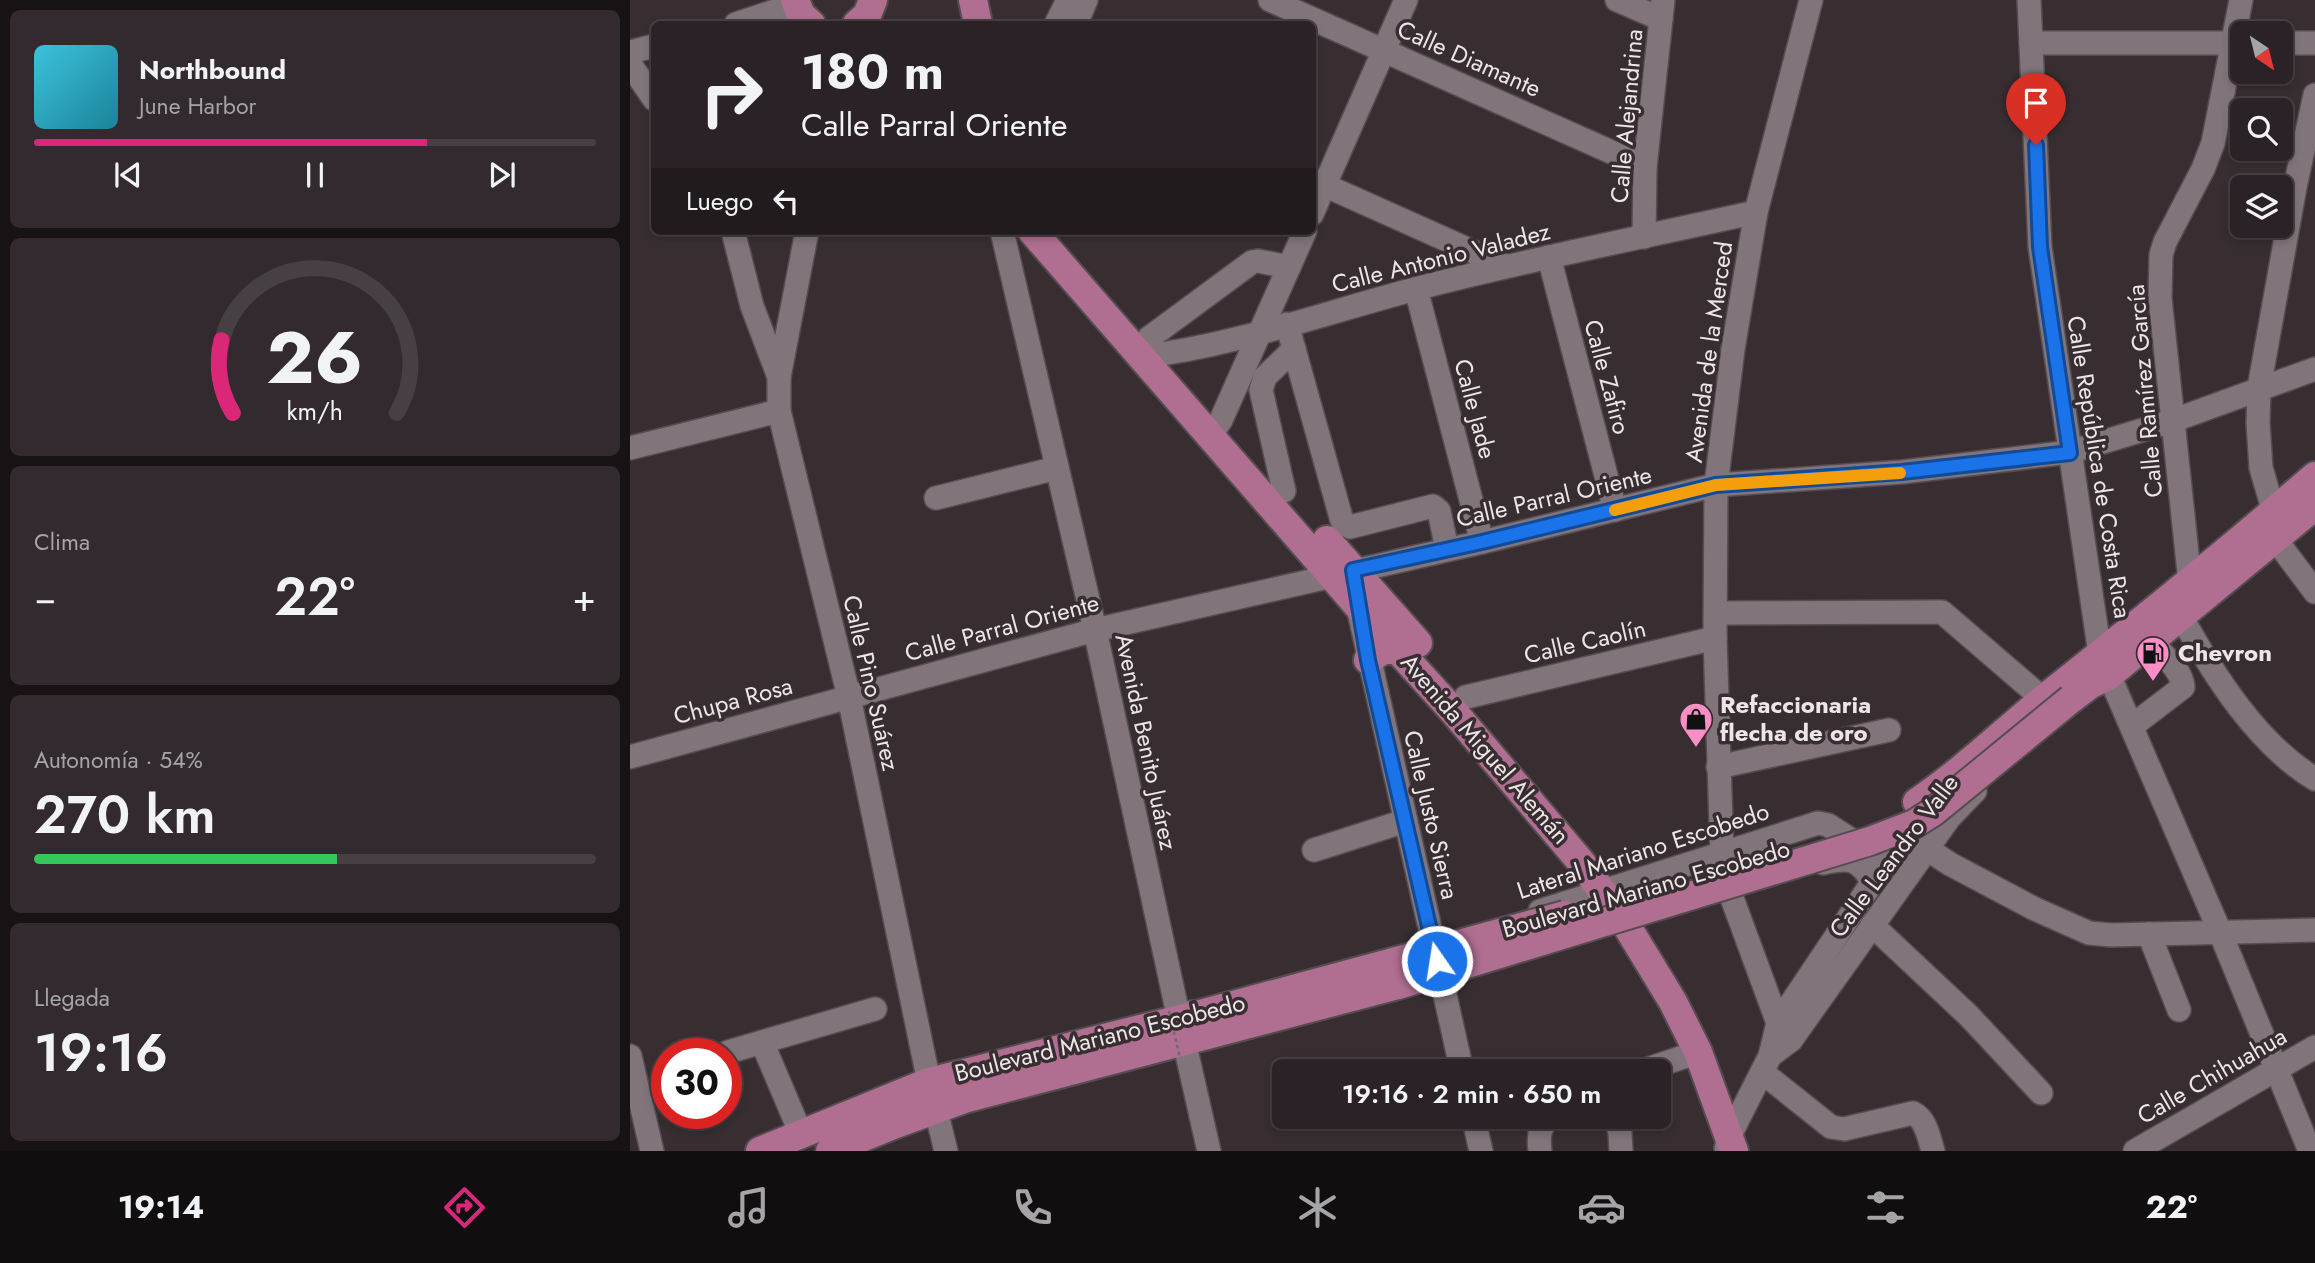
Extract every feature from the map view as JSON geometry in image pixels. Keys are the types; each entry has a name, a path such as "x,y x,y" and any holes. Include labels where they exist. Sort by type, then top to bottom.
{"main road":[{"path":"959,0 962,21"},
{"path":"973,0 977,21"},
{"name":"Avenida Miguel Alemán","path":"1036,235 1150,350"},
{"name":"Avenida Miguel Alemán","path":"1058,235 1150,350 1348,582 1466,697 1577,831 1609,890"},
{"name":"Avenida Miguel Alemán","path":"1216,428 1284,491 1399,650 1609,890 1632,920 1686,998 1712,1052 1736,1141"},
{"name":"Boulevard Mariano Escobedo","path":"1403,972 1718,866 1857,828 1894,814 1927,795 2057,699 2091,684 2104,665 2190,582 2315,476"},
{"name":"Boulevard Mariano Escobedo","path":"2104,665 2151,641 2315,506"},
{"path":"1368,660 1383,650 1399,650"},
{"name":"Boulevard Mariano Escobedo","path":"760,1151 801,1134 933,1095 1183,1033 1871,841 1914,824 1951,799 2057,699"},
{"name":"Avenida Miguel Alemán","path":"1632,920 1698,1052 1736,1141"},
{"name":"Boulevard Mariano Escobedo","path":"830,1151 933,1095"}],"street":[{"path":"1058,21 1068,0"},
{"path":"1077,21 1086,0"},
{"name":"Calle Diamante","path":"1270,0 1645,167"},
{"path":"1406,0 1319,182 1505,266"},
{"path":"1617,0 1662,9"},
{"name":"Avenida de la Merced","path":"1785,1031 1729,890 1722,855 1715,638 1716,485 1733,349 1756,212 1811,0"},
{"name":"Calle República de Costa Rica","path":"2029,0 2040,247 2104,665 2133,726 2310,1151"},
{"name":"Calle Ramírez García","path":"2240,21 2241,0"},
{"name":"Calle Alejandrina","path":"1644,237 1645,167 1662,9"},
{"path":"750,21 801,10"},
{"path":"2031,43 2230,43"},
{"path":"2293,43 2315,43"},
{"path":"630,52 651,47"},
{"path":"630,64 651,95"},
{"name":"Calle Ramírez García","path":"2190,582 2160,298 2161,255 2213,144 2230,75"},
{"path":"2274,512 2261,468 2259,388 2295,187 2315,95"},
{"name":"Calle Antonio Valadez","path":"1150,350 1261,332 1505,266 1756,212"},
{"name":"Calle Pino Suárez","path":"734,235 752,306 779,377 779,411 849,696 946,1151"},
{"path":"779,377 806,235"},
{"name":"Avenida Benito Juárez","path":"1003,235 1095,630 1209,1151"},
{"path":"1216,428 1303,235"},
{"name":"Calle Zafiro","path":"1549,257 1615,510"},
{"path":"1150,350 1252,262 1289,267"},
{"name":"Calle Jade","path":"1416,289 1482,542"},
{"path":"1287,324 1342,521 1350,527 1433,506 1439,511 1447,549"},
{"path":"1284,491 1261,390 1265,377 1294,349"},
{"name":"Calle Parral Oriente","path":"849,696 1095,630 1348,582 1447,549 1716,485 1902,472 2070,453 2172,421 2315,369"},
{"path":"630,448 779,411"},
{"path":"936,498 1057,468"},
{"path":"2276,540 2315,592"},
{"path":"1348,582 1517,772 1578,846 1609,890"},
{"name":"Calle Justo Sierra","path":"1348,582 1459,1059"},
{"path":"1716,613 1942,612 2057,699"},
{"path":"2181,616 2238,706 2269,741 2300,770 2315,779"},
{"name":"Calle Caolín","path":"1466,697 1715,638"},
{"path":"2133,726 2183,687 2174,668 2151,641"},
{"path":"2174,668 2199,648"},
{"name":"Calle Leandro Valle","path":"1785,1031 1872,925 1950,818 1992,775 2077,705 2104,665"},
{"name":"Chupa Rosa","path":"630,757 849,696"},
{"path":"1718,767 1889,730"},
{"path":"1927,795 1921,827 1927,849 1950,864 2089,933 2315,930"},
{"name":"Calle Leandro Valle","path":"1736,1141 1766,1064 1873,881 1927,795"},
{"path":"1314,850 1405,821"},
{"name":"Lateral Mariano Escobedo","path":"1403,972 1433,943 1818,823 1828,825 1889,858"},
{"path":"1403,972 1441,978 1839,859 1861,864 1873,881"},
{"path":"1872,925 1969,1016 2041,1093"},
{"path":"2149,933 2179,1010"},
{"path":"742,1048 874,1009"},
{"path":"762,1042 801,1134"},
{"name":"Calle Chihuahua","path":"2135,1151 2315,1047"},
{"path":"1671,1061 1698,1052"},
{"path":"630,1056 635,1103 652,1151"},
{"path":"1766,1064 1831,1127 1844,1129 1913,1113 1922,1119 1933,1151"},
{"path":"1476,1129 1481,1151"},
{"path":"1540,1129 1540,1151"},
{"path":"1619,1129 1621,1151"}],"slow traffic":[{"path":"1615,510 1716,485 1900,473"}],"place":[{"name":"Chevron","path":"2153,683"},
{"name":"Refaccionaria flecha de oro","path":"1696,749"}],"route":[{"path":"1437,961 1368,660 1354,589 1353,570 1482,542 1716,485 1902,472 2070,453 2040,247 2036,145"}]}
